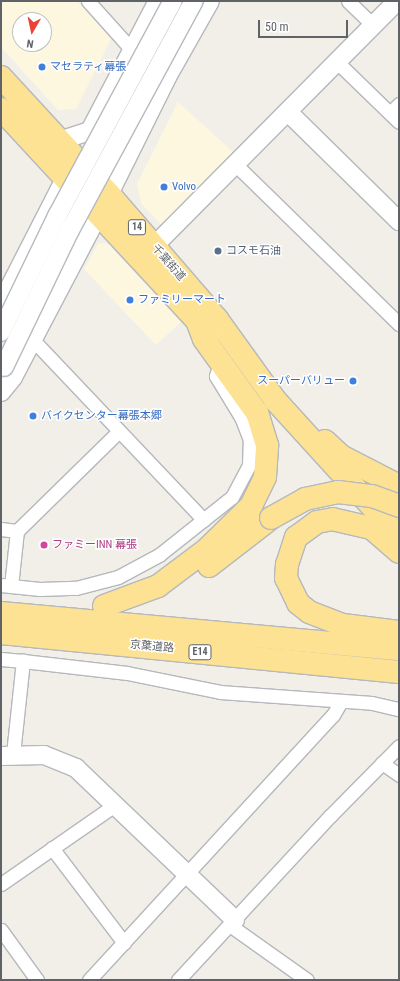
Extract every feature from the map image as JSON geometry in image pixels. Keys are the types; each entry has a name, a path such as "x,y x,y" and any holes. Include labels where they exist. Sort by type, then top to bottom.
{"highway":[{"name":"千葉街道","path":"1,77 110,194 217,320 263,385 292,420 399,536"},
{"name":"千葉街道","path":"1,110 198,323 251,377 263,385"},
{"path":"104,606 158,586 180,571 238,521 259,495 268,462 267,445 257,413 204,338 198,323"},
{"path":"292,420 307,426 341,456 399,486"},
{"path":"1,605 40,609 104,606 143,599 186,581 271,518 305,499 338,492 372,496 399,506"},
{"path":"399,552 371,528 333,519 317,522 296,537 287,564 286,578 298,603 321,618 360,629 399,632"},
{"name":"京葉道路","path":"1,613 399,649"},
{"name":"京葉道路","path":"1,633 399,672"},
{"path":"196,652 224,662 399,687"}],"street":[{"path":"88,1 132,50"},
{"path":"59,141 90,131 158,1"},
{"path":"1,332 57,216 173,1"},
{"path":"2,370 70,230 194,1"},
{"path":"110,194 167,78 210,1"},
{"path":"348,1 373,25"},
{"path":"154,246 236,165 396,1"},
{"path":"337,62 396,113"},
{"path":"288,112 399,221"},
{"path":"236,165 399,324"},
{"path":"1,392 13,377 98,215 100,204 93,176"},
{"path":"1,304 65,179"},
{"path":"33,340 204,520"},
{"path":"119,431 17,531 6,586 76,588 118,577 159,555 232,497 240,487 251,453 247,428 216,376 221,360"},
{"path":"1,529 17,531"},
{"path":"1,659 127,673 220,692 372,703 399,709"},
{"path":"23,661 7,755 44,755 76,768 116,804 233,923 307,980"},
{"path":"89,980 333,715 341,701"},
{"path":"178,980 233,923 330,816 399,746"},
{"path":"382,763 399,775"},
{"path":"1,884 116,804"},
{"path":"52,848 124,943"},
{"path":"1,930 37,980"}],"shaded area":[{"path":"1,1 77,1 111,39 76,109 58,110 1,47"},
{"path":"178,102 235,154 163,227 141,203 137,184"},
{"path":"107,243 181,322 156,345 84,269 98,244"}],"place":[{"name":"マセラティ幕張","path":"42,67"},
{"name":"Volvo","path":"164,187"},
{"name":"コスモ石油","path":"218,251"},
{"name":"ファミリーマート","path":"130,300"},
{"name":"スーパーバリュー","path":"353,381"},
{"name":"バイクセンター幕張本郷","path":"33,416"},
{"name":"ファミーINN 幕張","path":"44,545"}]}
